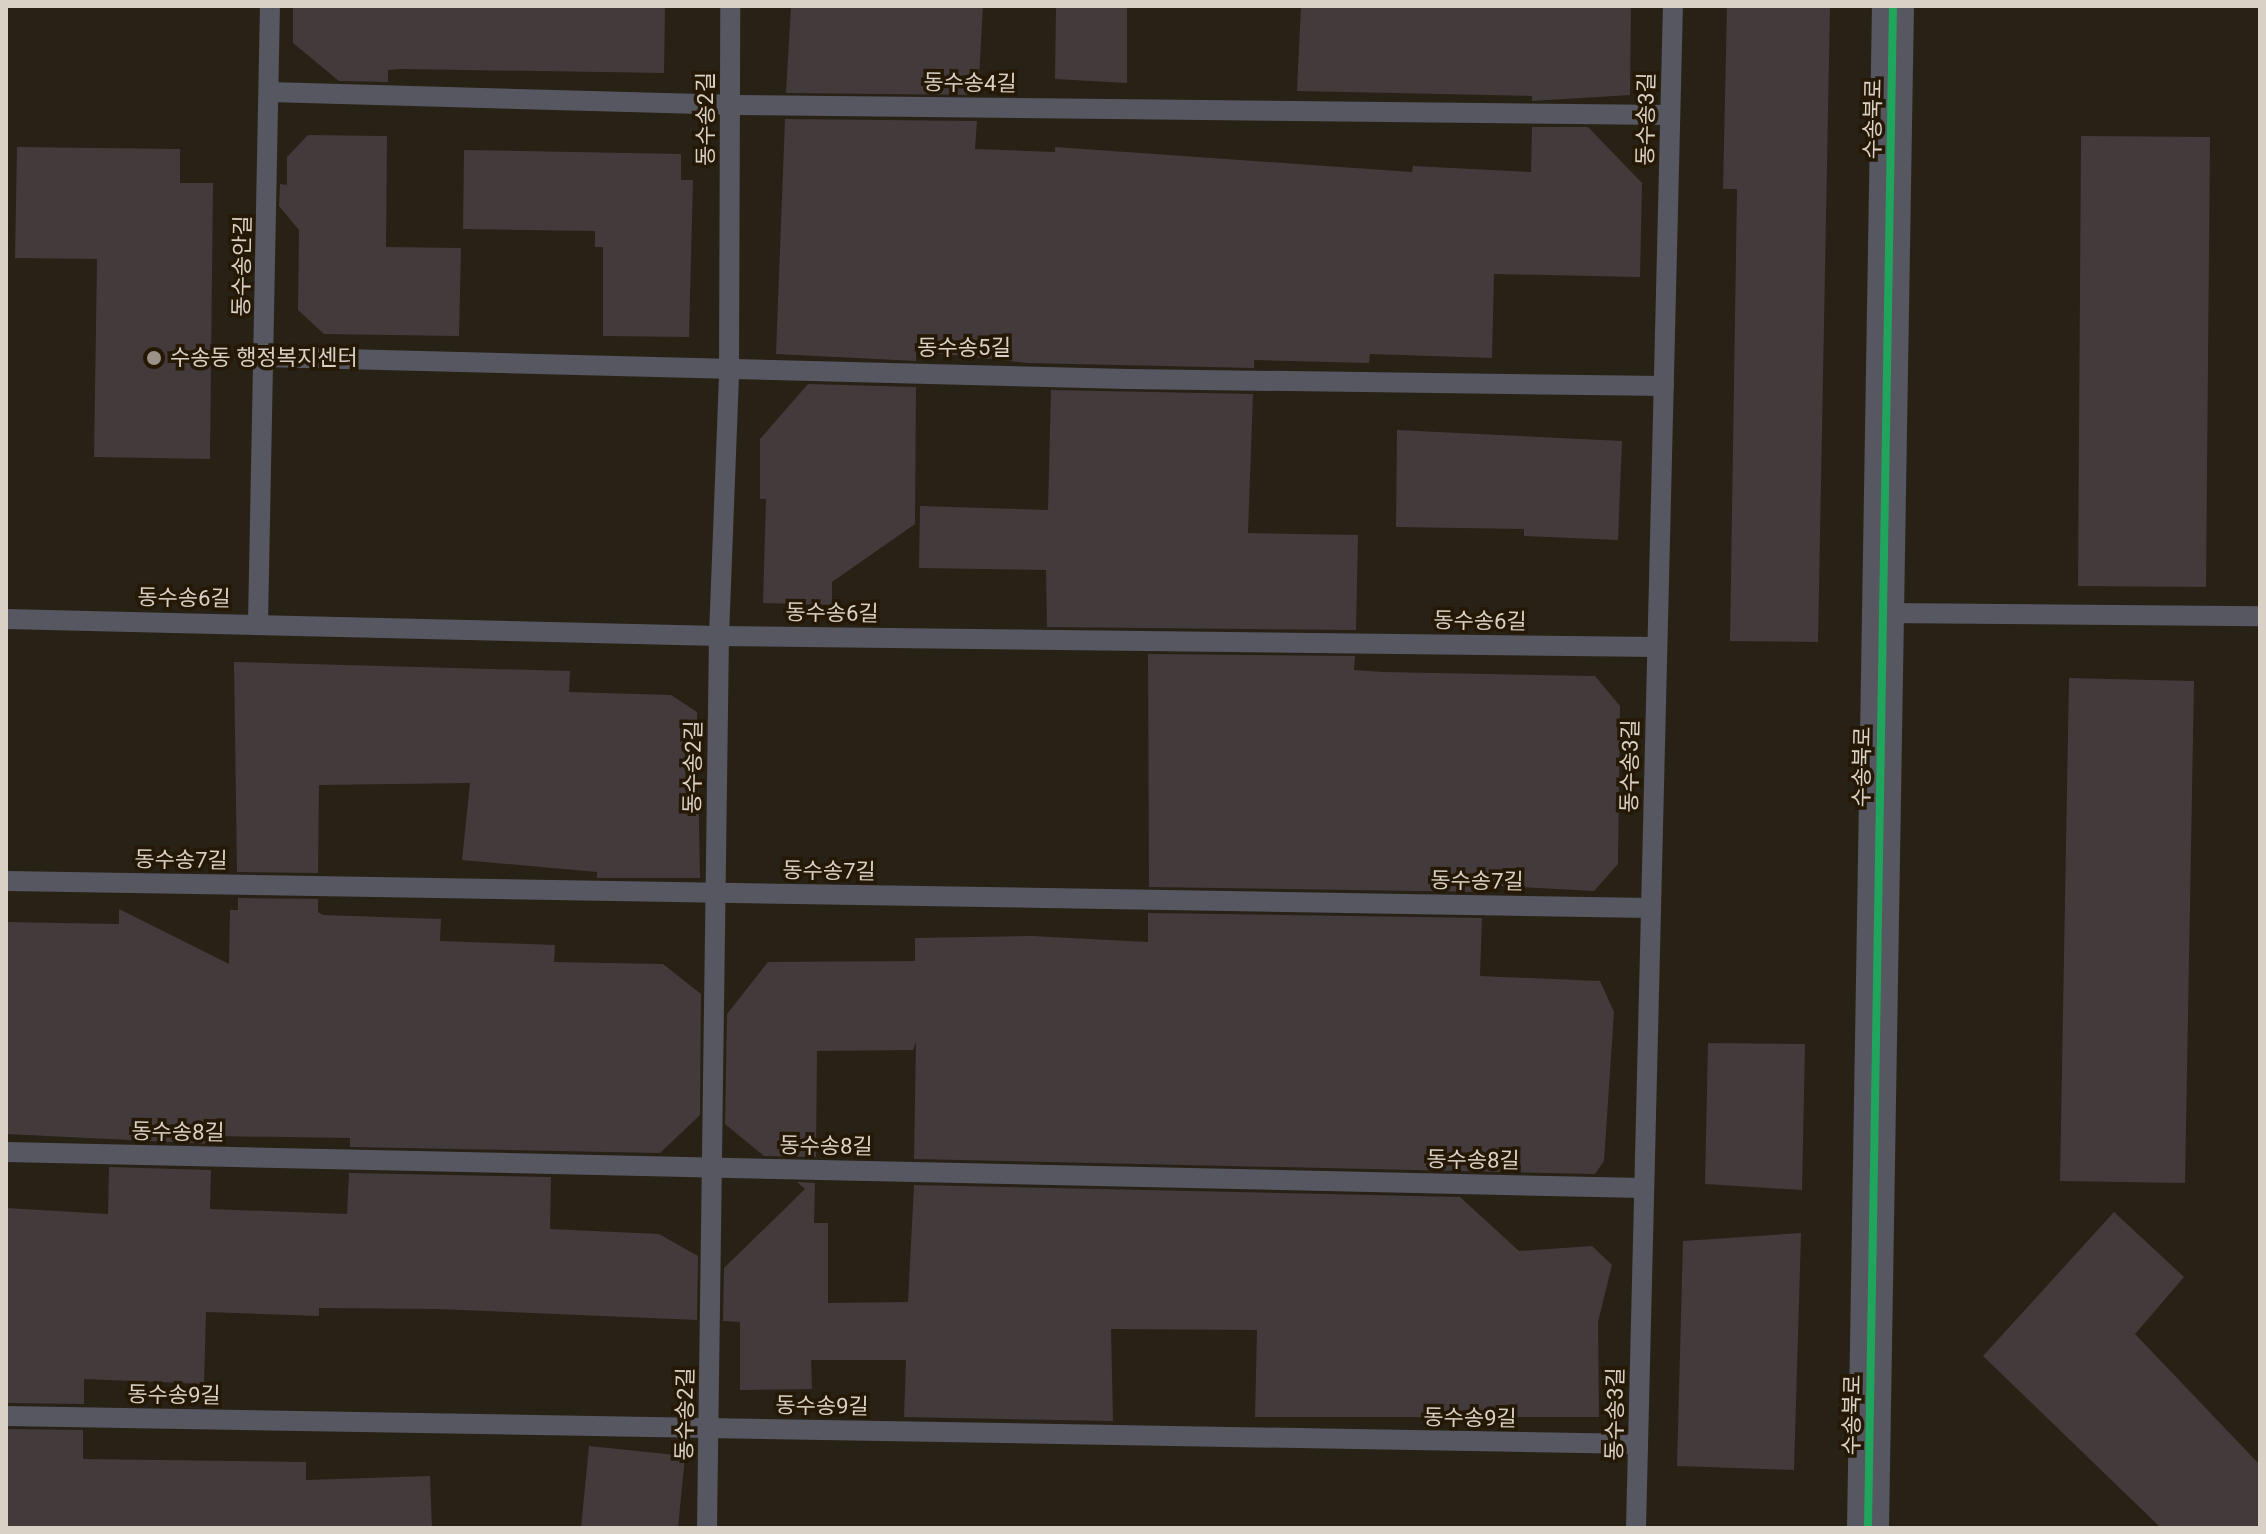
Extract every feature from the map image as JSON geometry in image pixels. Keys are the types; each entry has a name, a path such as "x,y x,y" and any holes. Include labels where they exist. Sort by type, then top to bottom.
{"street":[{"name":"수송북로","path":"1868,1528 1893,6"}],"lane":[{"name":"동수송안길","path":"258,623 270,6"},
{"name":"동수송2길","path":"707,1528 715,1167 719,636 729,370 730,6"},
{"name":"동수송3길","path":"1636,1528 1673,6"},
{"name":"동수송4길","path":"269,92 729,105 1670,115"},
{"name":"동수송5길","path":"264,357 729,370 1664,386"},
{"path":"1883,613 2260,616"},
{"name":"동수송6길","path":"6,619 719,636 1657,647"},
{"name":"동수송7길","path":"6,881 1651,908"},
{"name":"동수송8길","path":"6,1152 1644,1188"},
{"name":"동수송9길","path":"6,1416 1638,1444"}],"building":[{"path":"293,6 665,6 664,73 403,69 388,70 388,82 339,81 293,43"},
{"path":"791,6 983,6 978,95 786,93"},
{"path":"1056,6 1127,6 1127,83 1055,79"},
{"path":"1301,6 1631,6 1630,95 1532,101 1532,96 1297,91"},
{"path":"1727,6 1830,6 1818,642 1730,641 1737,189 1723,189"},
{"path":"785,119 977,121 975,149 1055,152 1055,147 1412,172 1413,166 1531,172 1532,127 1588,127 1642,183 1640,277 1494,274 1492,358 1370,354 1369,363 1254,360 1254,368 1027,363 916,351 916,361 776,354"},
{"path":"308,135 387,136 386,247 461,248 459,336 324,334 298,310 299,230 279,206 280,184 287,185 287,157"},
{"path":"2081,136 2210,137 2206,587 2078,586"},
{"name":"수송동 행정복지센터","path":"17,147 180,149 180,183 213,183 210,459 94,457 97,259 15,258"},
{"path":"464,150 681,154 681,180 693,180 689,337 603,336 603,247 595,247 595,231 463,229"},
{"path":"808,384 916,387 915,524 832,582 832,605 763,603 766,499 760,499 760,439"},
{"path":"1051,390 1253,394 1248,533 1358,535 1356,630 1047,627 1046,570 919,568 920,506 1048,510"},
{"path":"1397,430 1622,441 1618,540 1524,536 1524,529 1396,527"},
{"path":"1148,654 1355,656 1354,670 1595,676 1620,706 1618,864 1594,891 1482,885 1482,892 1149,887"},
{"path":"234,662 570,671 569,692 671,695 697,712 700,878 597,878 597,872 462,860 470,783 319,785 318,873 237,872"},
{"path":"2069,678 2194,681 2185,1183 2060,1181"},
{"path":"238,898 318,899 318,912 323,915 441,919 440,941 555,945 554,962 663,964 701,994 700,1115 660,1153 350,1147 350,1138 213,1136 212,1144 6,1134 6,922 119,924 119,909 229,964 230,910 238,910"},
{"path":"1148,913 1482,918 1480,976 1600,981 1614,1012 1604,1161 1595,1174 914,1159 916,1042 913,1050 817,1051 816,1157 764,1156 725,1124 727,1014 768,962 915,961 915,938 1032,936 1148,942"},
{"path":"1708,1043 1805,1044 1802,1190 1705,1184"},
{"path":"109,1167 211,1170 210,1209 347,1214 349,1173 551,1177 550,1229 659,1234 698,1256 697,1320 438,1309 319,1308 319,1316 206,1312 204,1384 84,1379 84,1404 6,1403 6,1208 108,1214"},
{"path":"797,1182 815,1183 814,1223 828,1223 828,1303 908,1302 914,1185 1460,1197 1519,1251 1592,1246 1612,1265 1598,1322 1599,1417 1255,1417 1257,1330 1111,1329 1113,1421 904,1417 906,1360 811,1360 812,1389 740,1390 740,1322 723,1321 724,1268 805,1189"},
{"path":"2114,1212 2184,1277 2135,1334 2260,1465 2260,1528 2161,1528 1983,1356"},
{"path":"1801,1233 1794,1470 1677,1466 1683,1241"},
{"path":"6,1429 83,1430 83,1459 306,1462 306,1480 430,1476 432,1528 6,1528"},
{"path":"589,1446 685,1456 678,1528 581,1528"}],"cycle path":[{"path":"1868,1528 1893,6"}],"place":[{"name":"수송동 행정복지센터","path":"154,358"}]}
